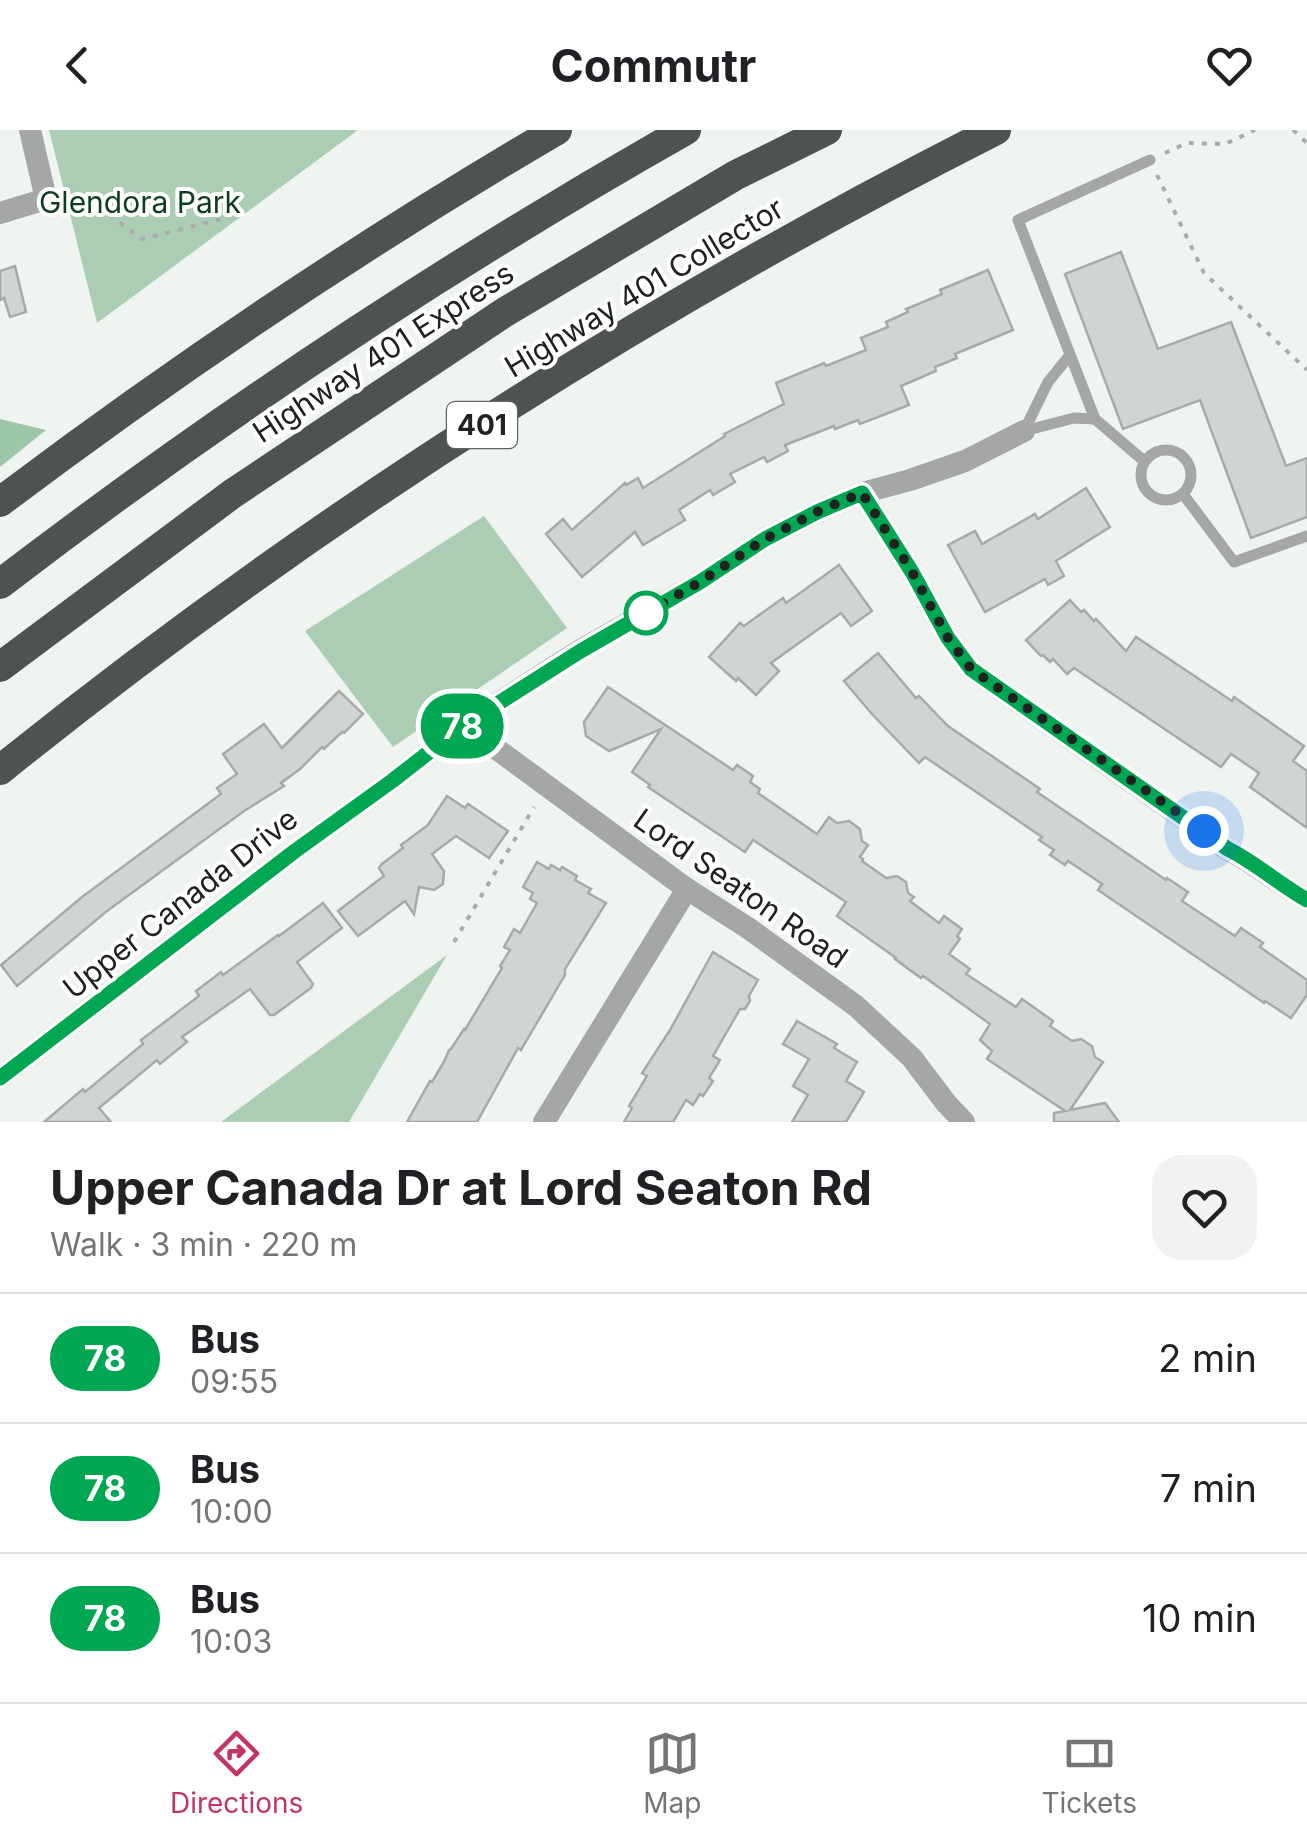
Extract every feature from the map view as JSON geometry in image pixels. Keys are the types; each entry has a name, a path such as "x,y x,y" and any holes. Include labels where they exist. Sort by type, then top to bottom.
{"highway":[{"path":"0,502 287,298 557,130"},
{"name":"Highway 401 Express","path":"0,584 154,470 356,331 686,130"},
{"name":"Highway 401 Express","path":"0,667 232,494 504,312 736,175 828,130"},
{"name":"Highway 401 Collector","path":"0,770 216,605 433,456 629,332 902,178 996,130"}],"street":[{"path":"0,214 43,189 30,130"},
{"name":"Upper Canada Drive","path":"0,1078 464,725 579,652 700,582 765,539 817,512 862,493 965,461 1024,431"},
{"path":"862,493 948,638 971,669 1307,900"},
{"name":"Lord Seaton Road","path":"464,725 687,890 748,928 856,1006 912,1058 940,1112 964,1122"},
{"path":"544,1122 687,890"}],"lane":[{"path":"1144,461 1096,419 1018,220 1150,160"},
{"path":"1024,431 1048,382 1070,355"},
{"path":"1024,431 1074,418 1096,419"},
{"path":"1166,449 1182,455 1191,478 1182,494 1168,500 1152,496 1140,476 1144,461 1166,449"},
{"path":"1182,494 1234,562 1307,536"}],"path":[{"path":"1256,130 1225,144 1187,143 1150,160 1204,272 1307,370"},
{"path":"1292,130 1307,143"},
{"path":"43,189 86,197 142,239 222,219"},
{"path":"454,942 547,786"}],"green space":[{"name":"Glendora Park","path":"49,130 358,130 97,323"},
{"path":"0,419 46,430 0,467"},
{"path":"484,516 567,628 393,747 305,631"},
{"path":"447,955 349,1122 221,1122"}],"building":[{"path":"1121,252 1158,349 1231,322 1286,466 1307,458 1307,517 1251,538 1200,400 1123,429 1065,274"},
{"path":"15,266 26,312 10,317 4,298 0,300 0,271"},
{"path":"988,270 1013,330 955,354 957,358 935,367 936,371 901,386 909,405 860,424 858,420 835,429 834,426 785,445 788,451 767,462 764,457 730,474 735,482 713,495 710,490 679,510 685,520 643,545 635,532 582,577 546,534 563,519 572,530 625,483 638,478 643,488 724,434 784,404 776,383 866,350 861,338 888,327 886,322 942,294 940,290"},
{"path":"1086,488 1110,527 1056,561 1064,576 1048,585 1045,579 985,612 948,545 975,531 982,544 1035,514 1038,519"},
{"path":"839,565 872,611 851,626 841,613 771,663 779,671 756,695 709,657 740,623 744,626 783,598 786,603"},
{"path":"1070,600 1081,612 1084,610 1096,619 1126,651 1136,637 1232,701 1234,697 1304,746 1293,761 1307,771 1307,828 1250,787 1259,773 1231,754 1221,767 1074,668 1067,674 1053,659 1050,662 1041,656 1026,640"},
{"path":"878,653 916,698 919,696 948,726 1040,789 1037,792 1188,892 1182,901 1235,936 1241,928 1263,943 1260,947 1307,980 1307,995 1291,1018 1098,890 1102,884 1068,861 1065,865 1050,855 1054,850 1039,840 1042,837 925,757 919,763 844,681"},
{"path":"608,687 733,770 737,765 753,776 750,782 760,789 758,793 817,834 829,817 837,823 849,821 860,829 862,841 868,845 860,857 862,861 886,878 897,876 906,882 908,893 914,897 910,901 939,923 944,916 962,929 949,954 970,969 966,974 1016,1007 1022,999 1053,1021 1050,1026 1072,1041 1081,1039 1092,1046 1095,1057 1103,1062 1070,1110 1105,1103 1119,1122 1054,1122 1054,1113 1065,1111 987,1059 992,1051 980,1040 990,1024 837,916 846,902 753,840 745,852 648,787 632,772 661,729 609,751 586,736 584,722"},
{"path":"339,691 363,714 344,733 281,783 284,786 107,911 17,986 1,965 82,897 221,794 217,788 237,774 223,754 264,724 282,748"},
{"path":"447,796 465,808 468,804 508,831 489,858 456,836 432,854 444,871 443,884 434,890 419,887 414,914 405,901 358,936 338,911 384,876 379,868 382,864 428,825"},
{"path":"537,862 549,869 551,865 560,870 562,867 591,889 588,893 606,903 477,1122 407,1122 502,968 510,950 504,947 514,929 520,933 537,903 530,899 533,893 523,887"},
{"path":"323,903 342,928 297,962 313,984 311,988 274,1015 250,989 182,1037 187,1042 160,1064 157,1060 99,1108 111,1122 44,1122 199,996 196,991"},
{"path":"713,952 758,980 750,1001 745,1009 740,1009 713,1056 720,1060 709,1078 713,1081 693,1105 686,1100 673,1122 624,1122 647,1076 642,1073"},
{"path":"797,1021 837,1044 834,1048 857,1062 846,1081 864,1092 846,1122 792,1122 808,1095 793,1086 809,1059 783,1044"}],"bus line":[{"name":"78","path":"0,1078 464,725 765,539 862,493 948,638 971,669 1307,900"}],"route":[{"path":"646,613 639,617 765,539 862,493 948,638 971,669 1204,831"}]}
